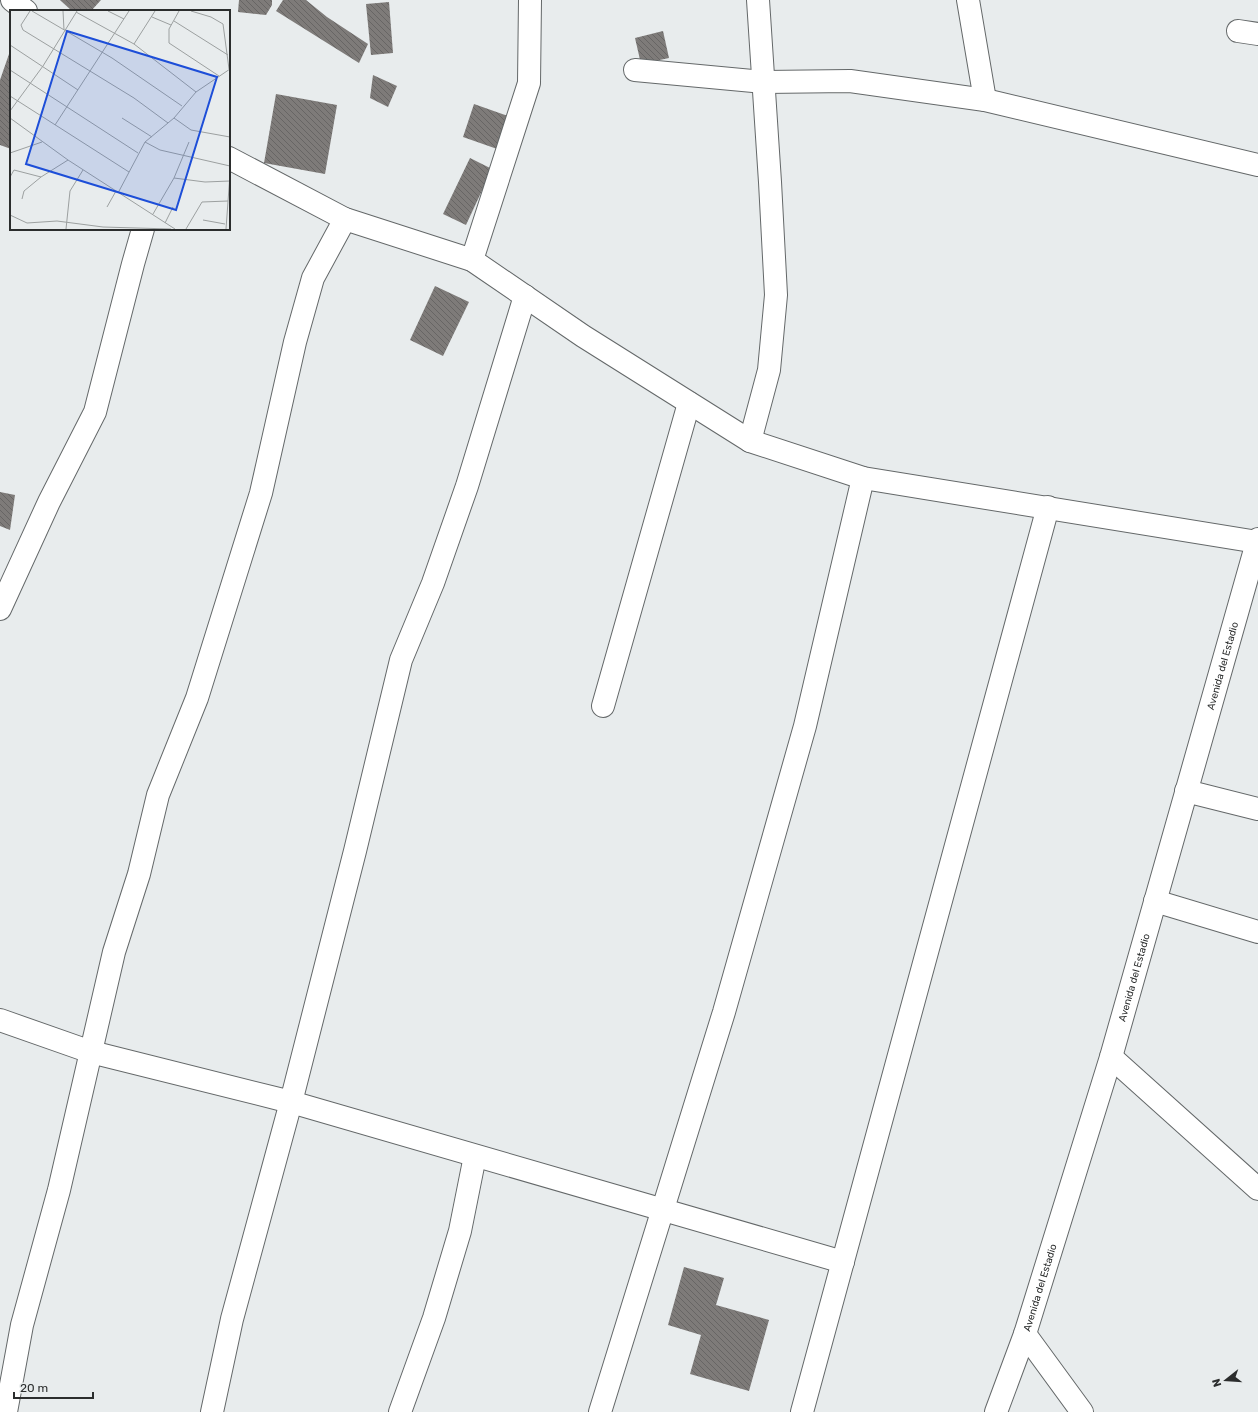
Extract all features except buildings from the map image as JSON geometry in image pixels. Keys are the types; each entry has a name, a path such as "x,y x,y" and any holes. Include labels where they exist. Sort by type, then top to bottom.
{"street":[{"path":"12,0 25,10"},
{"path":"472,260 529,83 530,0"},
{"path":"750,441 769,370 776,295 758,0"},
{"path":"968,0 985,100"},
{"path":"635,70 764,82 850,81 985,100 1258,165"},
{"path":"230,159 345,219 472,260 582,336 750,441 863,478 1258,541"},
{"path":"6,1412 22,1325 59,1190 114,952 139,874 158,795 196,698 261,493 295,342 313,278 345,219"},
{"path":"0,609 49,502 95,412 143,230"},
{"path":"212,1412 232,1319 291,1102 355,851 401,660 433,583 467,486 525,296"},
{"path":"603,706 689,403"},
{"path":"600,1412 724,1012 806,726 863,478"},
{"path":"802,1412 1048,507"},
{"name":"Avenida del Estadio","path":"996,1412 1025,1334 1110,1057 1186,791 1254,567 1258,541"},
{"path":"1186,791 1258,809"},
{"path":"1155,901 1258,932"},
{"path":"0,1020 91,1052 291,1102 843,1262"},
{"path":"1110,1057 1258,1189"},
{"path":"400,1412 434,1318 460,1231 475,1156"},
{"path":"1025,1334 1082,1412"}]}
